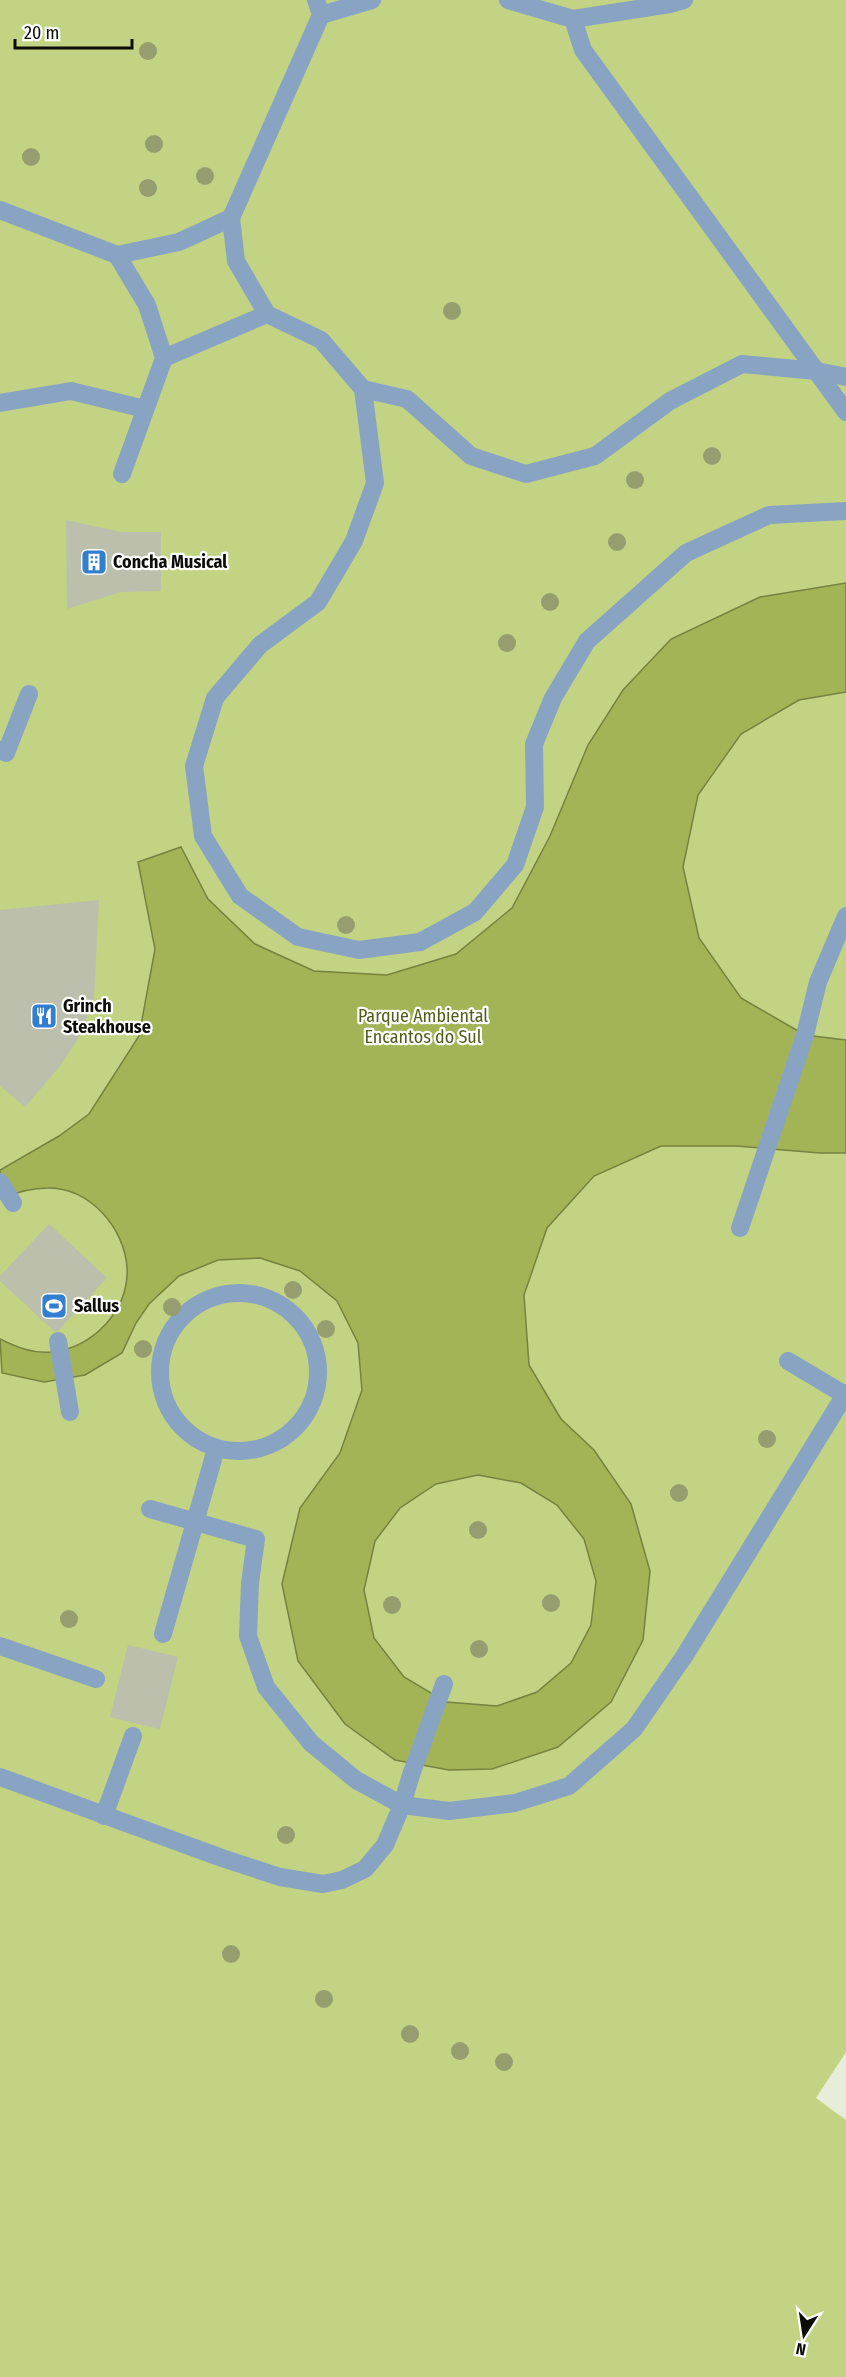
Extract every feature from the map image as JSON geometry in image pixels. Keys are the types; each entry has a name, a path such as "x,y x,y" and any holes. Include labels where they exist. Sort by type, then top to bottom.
{"street":[{"path":"372,0 319,8 231,218 236,261 267,314 321,340 363,389 375,483 354,541 318,602 260,645 214,698 194,766 203,836 240,896 298,937 359,950 420,942 475,912 515,865 536,807 534,744 553,698 587,641 686,553 769,515 846,511"},
{"path":"507,0 573,19 684,0"},
{"path":"573,19 583,50 846,412"},
{"path":"0,210 117,255 179,242 231,218"},
{"path":"117,255 147,305 164,358 122,474"},
{"path":"164,358 267,314"},
{"path":"363,389 407,399 471,456 526,474 595,456 670,400 742,364 846,376"},
{"path":"0,403 71,391 145,409"},
{"path":"0,750 6,753 28,694"},
{"path":"740,1228 805,1035 818,982 846,916"},
{"path":"231,1293 262,1296 290,1310 309,1334 319,1364 316,1396 301,1423 277,1443 247,1452 216,1449 188,1434 168,1410 158,1380 162,1349 176,1321 201,1301 231,1293"},
{"path":"58,1344 70,1412"},
{"path":"150,1509 256,1539 250,1583 248,1636 266,1687 311,1743 356,1780 402,1805 449,1811 515,1803 569,1786 634,1729 685,1655 845,1394 788,1361"},
{"path":"163,1634 216,1449"},
{"path":"0,1646 96,1679"},
{"path":"0,1777 104,1816 261,1870 323,1884 342,1880 364,1869 385,1845 402,1805 444,1684"},
{"path":"104,1816 134,1736"}],"green space":[{"name":"Parque Ambiental Encantos do Sul","path":"0,0 846,0 846,2052 816,2098 846,2120 846,2377 0,2377"}],"shaded area":[{"path":"846,583 846,692 799,700 741,734 698,795 683,867 699,938 741,998 805,1035 846,1040 846,1153 736,1146 661,1146 594,1176 547,1228 524,1295 529,1365 561,1419 594,1450 631,1504 650,1571 643,1640 611,1702 558,1747 492,1769 449,1770 395,1760 345,1724 298,1661 282,1584 300,1508 340,1453 362,1390 358,1343 337,1301 300,1271 260,1258 218,1260 179,1276 149,1304 136,1323 122,1353 85,1375 44,1382 2,1373 0,1339 25,1349 52,1352 67,1349 94,1335 106,1324 122,1298 127,1268 120,1239 103,1213 91,1203 78,1195 48,1188 24,1191 0,1199 0,1170 59,1136 89,1114 139,1036 155,949 138,862 181,847 208,899 255,944 314,971 387,975 456,954 512,908 550,836 588,745 623,690 671,639 760,597","holes":["478,1475 521,1483 557,1505 584,1539 596,1581 591,1625 571,1663 537,1692 497,1706 446,1702 404,1677 374,1638 364,1590 375,1541 400,1508 436,1484"]}],"building":[{"name":"Concha Musical","path":"66,520 121,532 161,532 161,591 121,592 67,609"},
{"name":"Grinch Steakhouse","path":"99,900 94,998 81,1034 60,1066 25,1107 0,1086 0,910"},
{"path":"49,1224 107,1278 56,1333 0,1281 0,1276"},
{"path":"128,1645 178,1657 160,1729 110,1717"}],"place":[{"name":"Concha Musical","path":"94,562"},
{"name":"Grinch Steakhouse","path":"44,1016"},
{"name":"Sallus","path":"54,1306"}]}
